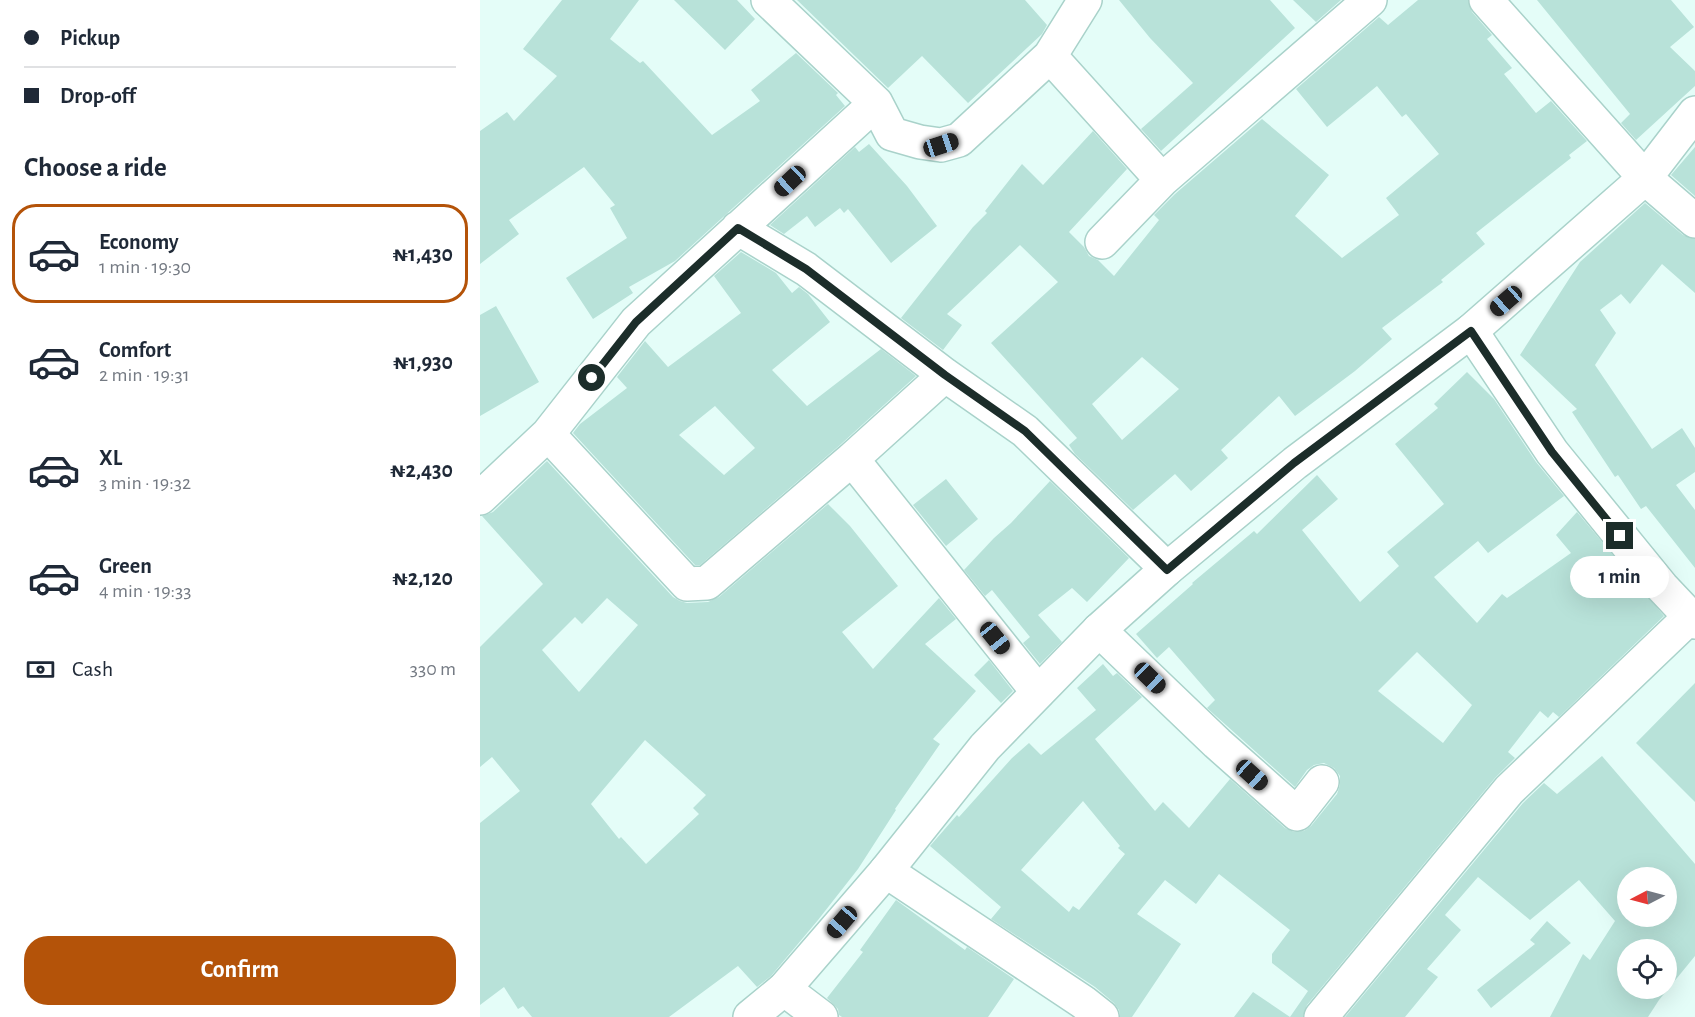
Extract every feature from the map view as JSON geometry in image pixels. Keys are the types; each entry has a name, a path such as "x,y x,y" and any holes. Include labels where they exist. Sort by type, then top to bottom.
{"street":[{"path":"768,0 876,102 892,134 941,145 959,140 1050,56 1085,0"},
{"path":"1102,242 1162,180 1370,0"},
{"path":"1486,0 1645,178 1695,221"},
{"path":"1050,56 1162,180"},
{"path":"480,498 548,434 636,322 876,102"},
{"path":"750,1017 784,989 886,871 985,747 1099,630 1294,463 1471,331 1645,178 1695,113"},
{"path":"738,228 806,269 945,375 1025,431 1167,570"},
{"path":"1321,1017 1509,790 1692,619 1662,587 1552,452 1471,331"},
{"path":"548,434 687,584 707,583 852,459 945,375"},
{"path":"852,459 1038,692"},
{"path":"1099,630 1217,743 1297,814 1322,782"},
{"path":"886,871 1086,1012"},
{"path":"784,989 821,1017"}],"building":[{"path":"562,0 639,0 610,39 640,63 643,61 712,135 760,101 751,90 796,53 838,93 836,95 845,106 675,261 629,287 633,293 593,319 566,278 627,238 610,208 615,205 584,167 509,220 519,234 480,264 480,131 507,112 514,121 557,76 523,49"},
{"path":"674,0 737,0 755,19 725,50"},
{"path":"797,0 1025,0 1047,25 1042,34 968,103 922,56 888,88"},
{"path":"1119,0 1270,0 1295,28 1161,151 1141,129 1193,83 1150,38"},
{"path":"1293,0 1341,0 1316,22"},
{"path":"1418,0 1468,0 1472,12 1492,35 1487,39 1512,68 1504,74 1536,113 1551,101 1587,141 1569,155 1571,158 1476,233 1485,244 1441,280 1443,282 1382,328 1392,339 1355,371 1295,416 1279,396 1221,450 1228,458 1191,491 1175,474 1133,510 1075,454 1069,445 1077,438 991,343 1058,282 1020,245 947,314 962,325 943,350 901,318 973,227 987,213 985,211 1022,164 1043,185 1093,131 1127,169 1069,232 1084,247 1089,256 1098,260 1114,276 1159,220 1154,215 1262,119 1329,175 1295,216 1342,258 1399,215 1386,198 1439,154 1406,114 1402,117 1377,86 1327,127 1296,89 1379,17 1388,25","holes":["1142,357 1179,389 1122,440 1092,404"]},
{"path":"1537,0 1671,0 1694,27 1670,47 1695,71 1695,86 1636,140 1621,123 1630,114"},
{"path":"869,144 907,186 937,226 891,263 848,209 844,213 840,208 815,227 807,216 784,234 770,225 855,147 859,152"},
{"path":"1695,147 1695,196 1671,175"},
{"path":"1645,203 1683,235 1695,239 1695,293 1662,264 1630,304 1621,294 1600,310 1616,333 1595,365 1652,449 1682,428 1695,448 1695,472 1676,485 1695,510 1695,568 1646,506 1641,509 1618,475 1615,477 1572,412 1577,409 1520,355 1580,262"},
{"path":"741,252 776,273 792,293 799,287 808,294 830,322 772,370 807,406 881,349 916,376 840,445 700,565 695,565 573,433 580,424 627,388 617,377 645,341 668,367 741,313 714,276","holes":["715,406 755,448 724,475 679,435"]},
{"path":"496,306 539,382 480,416 480,315"},
{"path":"1467,372 1494,399 1536,462 1564,496 1488,553 1478,541 1434,577 1477,623 1502,594 1507,598 1571,553 1556,535 1577,512 1664,616 1559,717 1553,712 1548,718 1540,711 1508,752 1515,758 1495,778 1307,1005 1303,1017 1290,1017 1308,991 1272,963 1272,954 1290,930 1219,874 1196,904 1165,880 1137,914 1181,944 1132,1017 1120,1017 1119,1010 1114,1003 1095,987 991,919 1001,907 930,846 957,815 959,817 1012,758 1029,743 1041,755 1096,710 1077,688 1103,664 1113,676 1117,673 1142,697 1095,739 1155,811 1163,802 1189,828 1230,779 1285,828 1294,832 1304,831 1311,826 1337,794 1340,776 1334,768 1324,763 1314,765 1307,770 1295,787 1207,708 1215,700 1169,647 1157,658 1136,634 1254,531 1257,534 1317,475 1338,499 1302,530 1360,602 1399,566 1387,552 1444,504 1395,444 1438,408 1434,404","holes":["1417,652 1472,705 1443,743 1378,691","1083,801 1125,854 1079,910 1073,906 1069,912 1021,870"]},
{"path":"547,461 673,597 687,603 708,602 719,597 828,504 850,526 898,586 842,632 873,669 939,598 956,619 925,644 976,691 933,739 940,744 895,809 858,869 771,976 757,987 738,966 669,1017 532,1017 523,1006 518,1009 504,987 480,1005 480,823 520,791 492,757 480,767 480,647 543,584 482,516 493,512","holes":["607,598 638,625 579,692 542,650 575,617 582,624","645,740 706,795 693,808 699,814 646,864 621,837 619,839 591,804"]},
{"path":"946,479 978,519 946,546 913,505"},
{"path":"1050,481 1129,558 1087,602 1072,588 1038,615 1062,642 1040,664 1023,643 1030,637 992,590 985,596 964,570"},
{"path":"989,660 1013,691 1001,703 974,675"},
{"path":"1695,683 1695,802 1636,743"},
{"path":"1602,756 1695,864 1695,956 1677,978 1677,939 1617,939 1617,999 1660,999 1648,1017 1550,1017 1583,954 1590,960 1615,921 1579,880 1530,920 1478,877 1445,915 1461,930 1427,969 1438,977 1405,1017 1345,1017 1523,803 1544,783 1557,794"},
{"path":"896,900 965,950 967,947 1014,979 988,1017 842,1017 839,1015 838,1009 827,998 863,952 860,950"},
{"path":"1547,921 1571,943 1491,1008 1477,990 1535,944 1530,940"},
{"path":"1253,992 1290,1017 1234,1017"}],"route":[{"path":"592,378 636,322 738,228 806,269 945,375 1025,431 1167,570 1294,463 1471,331 1552,452 1620,536"}]}
